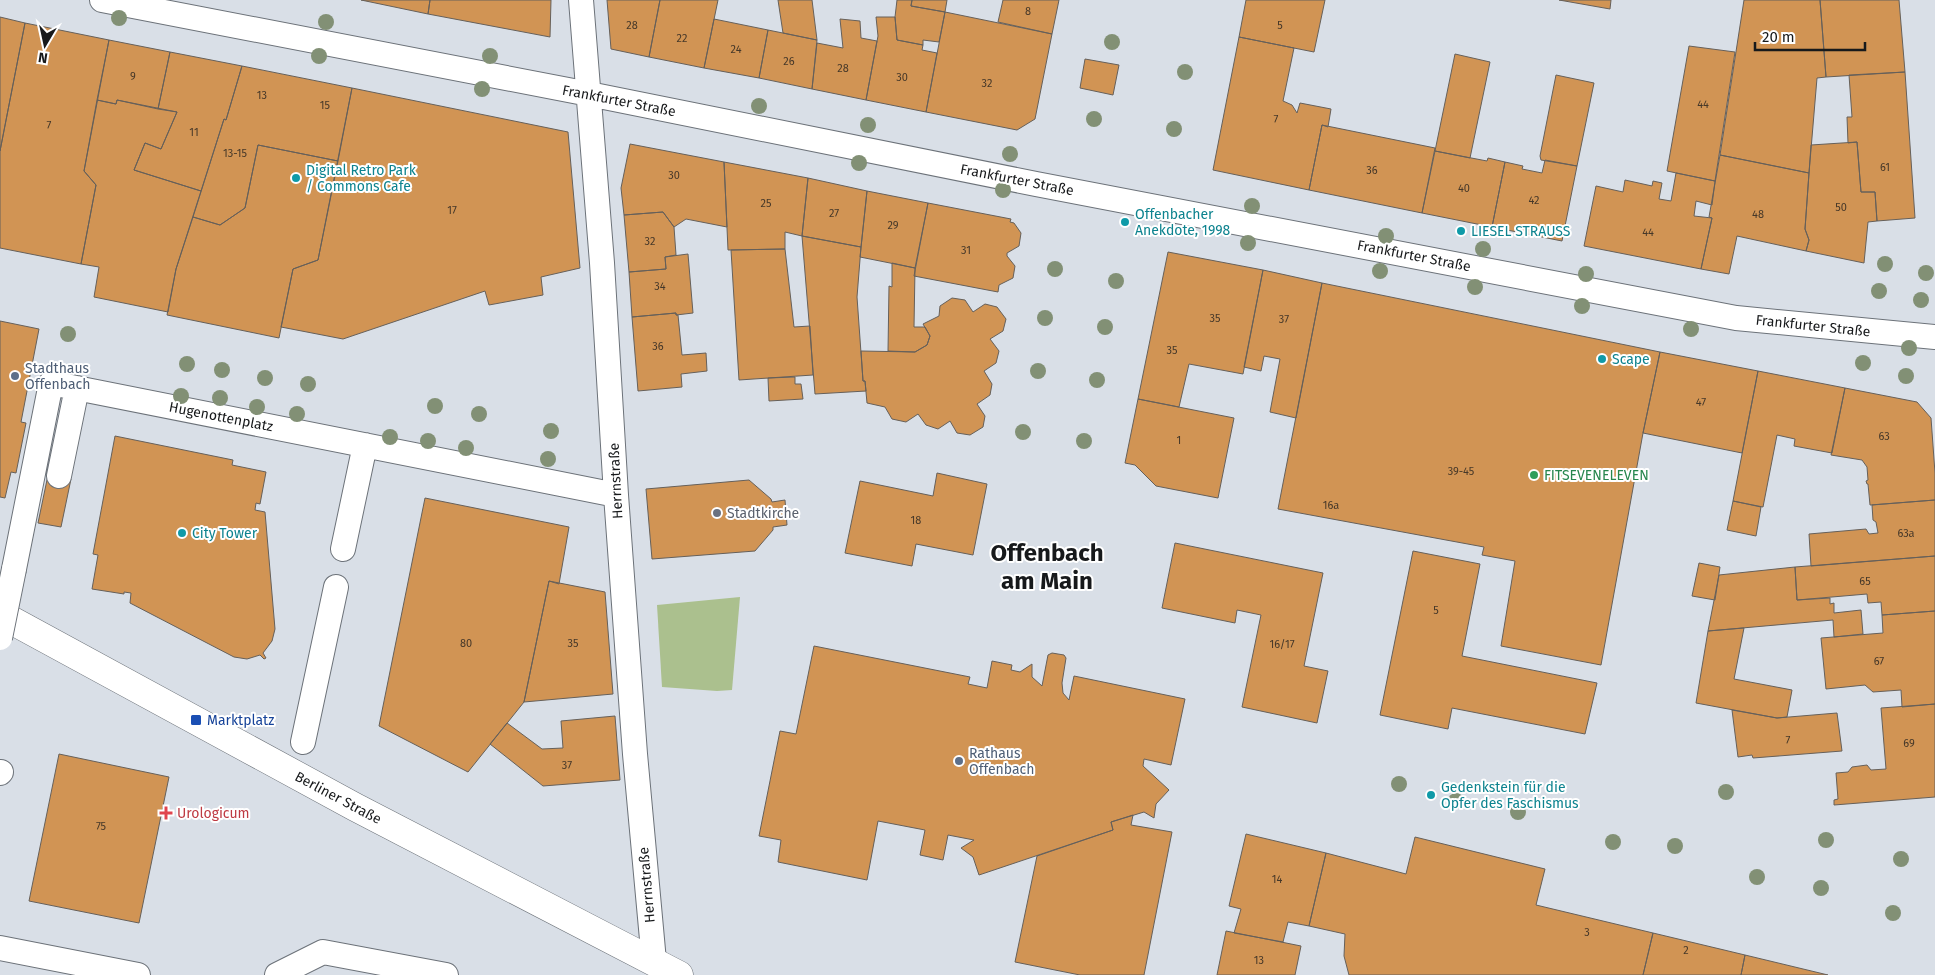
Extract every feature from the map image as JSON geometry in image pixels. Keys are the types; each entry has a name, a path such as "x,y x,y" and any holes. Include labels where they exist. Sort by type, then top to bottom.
{"main road":[{"name":"Berliner Straße","path":"0,614 355,807 679,975"}],"street":[{"name":"Frankfurter Straße","path":"102,0 589,94 1046,186 1736,318 1935,337"},
{"name":"Herrnstraße","path":"582,0 603,272 616,495 635,754 654,961"},
{"name":"Hugenottenplatz","path":"0,638 51,383 616,495"},
{"path":"59,476 77,388"},
{"path":"343,549 365,445"},
{"path":"303,742 336,587"},
{"path":"0,948 138,975"},
{"path":"277,975 323,952 446,975"}],"green space":[{"path":"740,597 732,690 717,691 662,687 657,605"}],"building":[{"path":"361,0 430,0 428,14"},
{"path":"430,0 551,0 550,37 428,14"},
{"path":"607,0 660,0 649,57 611,49"},
{"path":"660,0 718,0 704,68 649,57"},
{"path":"778,0 812,0 817,40 783,33"},
{"path":"897,0 912,0 911,6 945,12 939,42 923,40 923,45 897,40 895,17"},
{"path":"912,0 947,0 945,12 911,6"},
{"path":"1003,0 1059,0 1052,34 998,22"},
{"path":"1246,0 1325,0 1314,52 1239,37"},
{"path":"1559,0 1611,0 1610,9"},
{"path":"1744,0 1820,0 1826,77 1817,78 1809,173 1720,155"},
{"path":"1820,0 1899,0 1905,72 1826,77"},
{"path":"945,12 1052,34 1035,119 1017,130 926,112"},
{"path":"0,17 25,23 0,151"},
{"path":"876,17 895,17 897,40 923,45 922,50 937,53 926,112 866,100 878,36"},
{"path":"714,19 768,30 759,78 704,68"},
{"path":"840,19 860,21 861,38 877,41 866,100 812,89 817,43 843,48"},
{"path":"25,23 109,40 84,171 96,185 81,264 0,248 0,151"},
{"path":"768,30 817,40 812,89 759,78"},
{"path":"1239,37 1294,48 1283,101 1292,105 1297,113 1300,103 1331,109 1328,127 1322,125 1309,190 1213,170"},
{"path":"109,40 170,52 158,109 117,100 116,104 97,100"},
{"path":"1689,46 1735,52 1715,181 1667,171"},
{"path":"170,52 242,66 226,120 224,119 201,191 134,170 145,143 161,149 177,112 158,109"},
{"path":"1455,54 1490,62 1470,158 1435,151"},
{"path":"1085,59 1119,65 1113,95 1080,88"},
{"path":"242,66 352,88 338,161 258,145 245,208 220,225 193,217"},
{"path":"1905,72 1915,218 1877,221 1875,192 1861,192 1857,142 1848,143 1847,117 1852,117 1849,75"},
{"path":"1556,75 1594,83 1577,166 1541,160 1540,156"},
{"path":"352,88 568,132 580,268 541,277 543,295 489,305 485,291 343,339 281,327 293,269 318,260"},
{"path":"97,100 116,104 117,100 177,112 161,149 145,143 134,170 201,191 176,269 168,312 94,297 99,267 81,264 96,185 84,171"},
{"path":"1322,125 1435,148 1422,213 1309,190"},
{"path":"1857,142 1861,192 1875,192 1877,221 1868,222 1864,263 1806,251 1809,240 1805,229 1811,145"},
{"path":"630,144 724,162 727,227 686,219 674,227 663,212 624,215 621,188"},
{"path":"258,145 338,161 318,260 293,269 279,338 167,315 176,269 193,217 220,225 245,208"},
{"path":"1435,151 1487,161 1488,158 1505,162 1492,227 1422,213"},
{"path":"1720,155 1809,173 1805,229 1809,240 1806,251 1737,236 1729,274 1701,269 1712,218 1709,217"},
{"path":"1545,160 1577,166 1562,241 1492,227 1505,162 1523,166 1522,169 1542,173"},
{"path":"724,162 808,178 802,236 785,232 785,249 728,250"},
{"path":"1676,173 1715,181 1712,205 1696,201 1694,216 1712,218 1701,269 1584,246 1596,186 1623,192 1625,180 1652,186 1653,181 1662,183 1659,199 1671,201"},
{"path":"808,178 867,191 861,247 802,236"},
{"path":"867,191 928,203 915,268 860,257"},
{"path":"928,203 1011,219 1010,222 1014,223 1021,233 1019,246 1007,253 1007,256 1015,266 1013,278 999,285 998,292 914,276"},
{"path":"663,212 674,227 676,255 665,257 666,269 629,272 624,215"},
{"path":"802,236 861,247 857,297 863,381 865,381 866,391 815,394"},
{"path":"785,249 794,327 810,326 813,375 739,380 731,250"},
{"path":"1168,252 1263,270 1243,374 1189,364 1179,407 1138,399"},
{"path":"688,254 693,313 632,317 629,272 666,269 665,257"},
{"path":"892,263 915,268 914,327 925,327 930,336 927,345 915,352 888,351 889,286 892,287"},
{"path":"1263,270 1322,283 1296,418 1270,412 1280,359 1264,356 1261,371 1244,367"},
{"path":"1322,283 1660,352 1643,433 1601,665 1501,646 1515,561 1482,555 1484,547 1278,509"},
{"path":"952,298 965,300 973,312 985,304 997,307 1006,319 1003,331 990,339 999,351 996,363 984,371 992,384 990,395 977,404 985,416 983,427 970,435 957,433 950,421 938,429 926,425 918,414 906,422 892,419 885,407 867,403 865,381 863,381 861,351 915,352 927,345 930,336 923,324 939,316 940,306"},
{"path":"676,313 678,315 682,355 706,353 707,371 681,374 682,387 638,391 632,317"},
{"name":"Stadthaus Offenbach","path":"0,321 39,329 21,422 26,423 16,473 11,472 5,498 0,497"},
{"path":"1660,352 1758,371 1742,453 1643,433"},
{"path":"1758,371 1845,388 1832,453 1794,446 1795,439 1777,435 1763,507 1733,501"},
{"path":"795,377 795,384 801,384 803,399 769,401 768,378"},
{"path":"1845,388 1917,402 1931,418 1935,500 1870,505 1866,481 1868,480 1867,467 1862,460 1831,455"},
{"path":"1138,399 1234,418 1218,498 1156,486 1135,465 1125,463"},
{"name":"City Tower","path":"115,436 233,460 232,465 266,472 260,504 256,503 255,510 265,512 275,629 272,641 263,653 266,658 264,659 260,655 247,659 234,657 130,603 131,593 124,592 124,594 92,589 98,555 93,554"},
{"path":"937,473 987,484 973,555 916,544 912,566 845,553 860,481 933,496"},
{"path":"48,475 71,479 61,527 38,523"},
{"name":"Stadtkirche","path":"749,480 772,502 785,500 787,525 773,527 773,530 755,551 652,559 646,489"},
{"path":"425,498 569,527 559,584 549,581 524,702 468,772 379,726"},
{"path":"1935,500 1935,556 1811,566 1809,534 1866,529 1869,534 1878,533 1876,522 1873,520 1872,505"},
{"path":"1733,501 1761,507 1756,536 1727,530"},
{"path":"1175,543 1323,573 1304,666 1328,671 1317,723 1242,707 1261,615 1237,610 1235,623 1162,608"},
{"path":"1413,551 1480,564 1462,656 1597,683 1585,734 1452,708 1448,729 1380,715"},
{"path":"1935,556 1935,611 1882,615 1881,602 1868,603 1867,594 1797,600 1795,567"},
{"path":"1699,563 1720,567 1715,600 1692,596"},
{"path":"1795,567 1797,600 1830,598 1830,604 1834,603 1834,613 1861,610 1863,634 1834,637 1833,620 1708,631 1719,575"},
{"path":"549,581 605,592 613,694 524,702"},
{"path":"1935,611 1935,704 1902,707 1901,690 1873,692 1865,685 1826,689 1821,638 1883,633 1882,615"},
{"path":"1744,628 1734,679 1792,690 1787,717 1777,718 1696,703 1708,631"},
{"name":"Rathaus Offenbach","path":"814,646 970,677 968,684 987,688 992,661 1012,665 1011,670 1020,672 1032,664 1032,677 1042,686 1048,655 1052,653 1064,655 1066,658 1062,683 1063,693 1069,700 1074,676 1185,699 1171,765 1144,759 1143,766 1169,790 1156,804 1154,818 1144,812 1111,822 1113,830 979,875 973,857 961,848 974,840 948,835 943,860 920,855 925,830 878,821 867,880 778,862 781,840 759,836 780,731 796,734"},
{"path":"1935,704 1935,797 1834,805 1834,800 1838,799 1836,773 1848,772 1852,767 1867,765 1871,770 1886,769 1881,708"},
{"path":"1732,710 1777,718 1837,713 1842,751 1753,758 1752,755 1738,757"},
{"path":"615,716 620,780 543,786 490,744 507,723 542,749 563,748 561,721"},
{"path":"59,754 169,777 139,923 29,901"},
{"path":"1133,815 1131,825 1172,832 1144,975 1080,975 1015,962 1037,856 1113,830 1111,822"},
{"path":"1246,834 1326,853 1309,926 1288,922 1283,942 1234,933 1241,909 1229,906"},
{"path":"1415,837 1545,869 1536,905 1653,933 1643,975 1349,975 1344,956 1345,934 1309,926 1326,853 1406,874"},
{"path":"1226,931 1301,946 1295,975 1217,975"},
{"path":"1653,933 1745,955 1741,975 1643,975"},
{"path":"1745,955 1828,975 1741,975"}],"place":[{"name":"Digital Retro Park / Commons Cafe","path":"296,178"},
{"name":"Offenbacher Anekdote, 1998","path":"1125,222"},
{"name":"LIESEL STRAUSS","path":"1461,231"},
{"name":"Scape","path":"1602,359"},
{"name":"Stadthaus Offenbach","path":"15,376"},
{"name":"FITSEVENELEVEN","path":"1534,475"},
{"name":"Stadtkirche","path":"717,513"},
{"name":"City Tower","path":"182,533"},
{"name":"Marktplatz","path":"196,720"},
{"name":"Rathaus Offenbach","path":"959,761"},
{"name":"Gedenkstein für die Opfer des Faschismus","path":"1431,795"},
{"name":"Urologicum","path":"166,813"}],"district":[{"name":"Offenbach am Main","path":"1047,567"}]}
